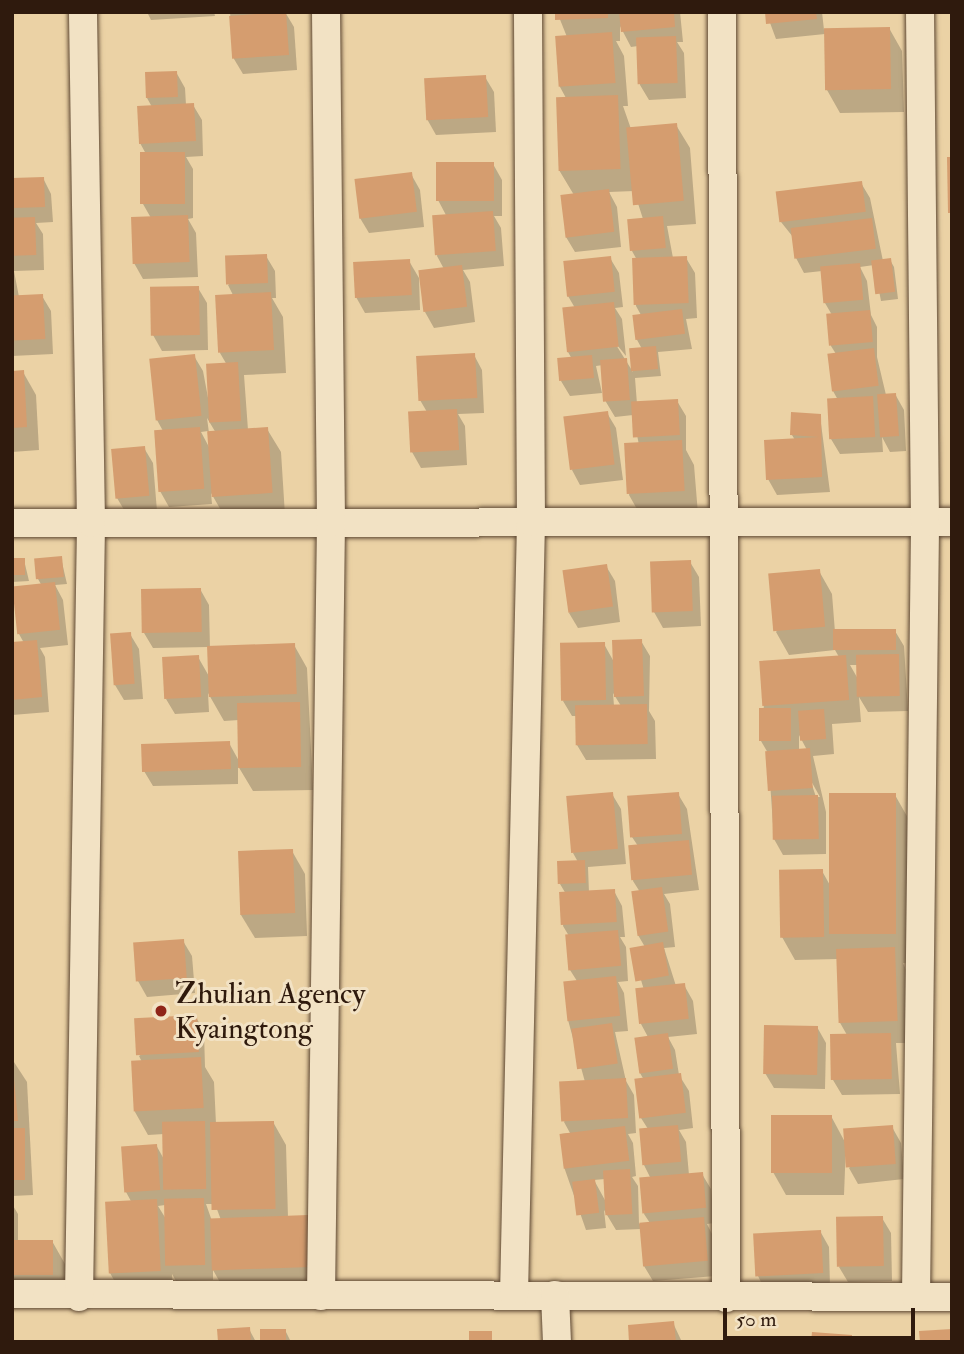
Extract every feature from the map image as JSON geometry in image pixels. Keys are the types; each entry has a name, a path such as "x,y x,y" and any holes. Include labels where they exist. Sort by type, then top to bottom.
{"street":[{"path":"79,1297 91,523 83,12"},
{"path":"321,1296 331,522 326,12"},
{"path":"514,1296 531,522 528,12"},
{"path":"722,12 726,522 726,1298"},
{"path":"916,1297 939,522 920,12"},
{"path":"12,523 939,522"},
{"path":"12,1294 79,1297 952,1297"},
{"path":"555,1295 557,1342"}],"building":[{"path":"286,12 289,55 232,59 229,16"},
{"path":"555,12 608,12 608,18 555,20"},
{"path":"619,12 674,12 675,27 621,32"},
{"path":"765,12 816,12 817,19 766,24"},
{"path":"890,27 891,89 825,90 824,28"},
{"path":"612,32 616,83 559,87 555,36"},
{"path":"676,36 678,83 638,84 636,37"},
{"path":"177,71 178,97 146,98 145,72"},
{"path":"486,75 488,117 426,120 424,78"},
{"path":"618,95 621,169 559,171 556,97"},
{"path":"194,103 196,141 139,144 137,106"},
{"path":"677,123 684,201 633,205 626,127"},
{"path":"140,152 185,152 185,204 140,204"},
{"path":"947,157 952,157 952,213 948,213"},
{"path":"436,162 494,162 494,201 436,201"},
{"path":"412,172 417,212 359,219 354,179"},
{"path":"44,177 45,207 13,208 12,178"},
{"path":"862,181 866,212 779,222 776,192"},
{"path":"609,189 614,232 566,238 560,195"},
{"path":"493,211 496,251 435,255 432,215"},
{"path":"188,215 190,262 133,264 131,217"},
{"path":"663,216 666,248 630,251 627,219"},
{"path":"35,217 36,255 13,256 12,218"},
{"path":"872,218 876,249 794,259 791,228"},
{"path":"267,254 268,283 226,284 225,255"},
{"path":"611,256 615,292 567,297 563,261"},
{"path":"687,256 689,303 634,305 632,258"},
{"path":"891,258 895,292 875,294 871,260"},
{"path":"410,259 412,295 355,298 353,262"},
{"path":"860,263 863,300 823,303 820,266"},
{"path":"462,265 467,307 423,312 418,270"},
{"path":"199,286 200,335 151,336 150,287"},
{"path":"271,292 274,350 218,353 215,295"},
{"path":"43,294 45,339 14,341 12,296"},
{"path":"614,302 619,347 567,352 562,307"},
{"path":"682,309 685,334 635,340 632,315"},
{"path":"870,310 873,342 829,346 826,314"},
{"path":"656,346 658,369 631,371 629,348"},
{"path":"874,348 879,386 832,391 827,354"},
{"path":"475,353 477,398 418,401 416,356"},
{"path":"195,354 201,416 156,420 149,359"},
{"path":"592,355 594,378 559,381 557,358"},
{"path":"627,358 630,400 603,402 600,360"},
{"path":"238,362 241,421 209,423 206,364"},
{"path":"24,370 27,427 12,428 12,371"},
{"path":"896,393 899,436 880,437 877,394"},
{"path":"873,396 875,437 829,439 827,398"},
{"path":"678,399 680,435 633,437 631,401"},
{"path":"457,409 459,450 410,453 408,412"},
{"path":"608,411 615,465 570,470 563,416"},
{"path":"791,412 821,414 822,477 766,480 764,440 819,437 790,435"},
{"path":"200,427 204,489 158,492 154,430"},
{"path":"268,427 273,493 212,497 207,431"},
{"path":"682,440 685,491 627,494 624,443"},
{"path":"145,446 149,496 115,499 111,449"},
{"path":"62,556 64,577 36,579 34,558"},
{"path":"12,558 25,558 25,575 12,575"},
{"path":"691,560 693,611 652,612 650,561"},
{"path":"607,564 613,607 568,613 562,570"},
{"path":"820,569 825,627 773,631 768,574"},
{"path":"55,582 60,630 17,634 12,586"},
{"path":"201,588 202,632 142,633 141,589"},
{"path":"833,629 896,629 896,650 833,650"},
{"path":"131,632 135,684 114,685 110,633"},
{"path":"642,639 644,696 614,697 612,640"},
{"path":"37,640 42,697 12,700 12,642"},
{"path":"605,642 606,700 561,701 560,643"},
{"path":"295,643 297,694 209,697 207,646"},
{"path":"899,654 900,696 857,697 856,655"},
{"path":"199,655 201,697 164,699 162,657"},
{"path":"846,655 849,700 762,706 759,661"},
{"path":"300,702 301,767 238,768 237,703"},
{"path":"647,704 648,744 576,745 575,705"},
{"path":"759,708 791,708 791,741 759,741"},
{"path":"824,709 826,739 800,741 798,711"},
{"path":"230,741 231,769 142,772 141,744"},
{"path":"810,748 813,788 768,791 765,751"},
{"path":"613,792 618,849 571,853 566,796"},
{"path":"679,792 682,834 630,838 627,796"},
{"path":"829,793 896,793 896,934 829,934"},
{"path":"818,795 819,839 773,840 772,796"},
{"path":"689,840 692,875 631,880 628,845"},
{"path":"293,849 295,913 240,915 238,851"},
{"path":"585,860 586,883 558,884 557,861"},
{"path":"823,869 824,937 780,938 779,870"},
{"path":"662,887 668,932 638,936 631,891"},
{"path":"615,889 617,922 561,925 559,892"},
{"path":"618,930 621,966 568,970 565,935"},
{"path":"184,939 187,978 136,981 133,943"},
{"path":"663,942 669,975 635,981 630,948"},
{"path":"895,947 898,1021 839,1023 836,949"},
{"path":"616,976 620,1016 567,1021 563,982"},
{"path":"685,983 689,1019 639,1024 635,988"},
{"path":"197,1015 199,1052 136,1055 134,1018"},
{"path":"612,1023 618,1064 577,1069 571,1029"},
{"path":"764,1025 818,1026 817,1075 763,1074"},
{"path":"668,1033 673,1069 639,1073 634,1038"},
{"path":"891,1033 892,1079 831,1080 830,1034"},
{"path":"201,1057 204,1108 134,1112 131,1061"},
{"path":"12,1058 18,1121 12,1121"},
{"path":"681,1073 686,1113 639,1118 634,1079"},
{"path":"626,1078 628,1118 561,1121 559,1082"},
{"path":"771,1115 832,1115 832,1173 771,1173"},
{"path":"205,1121 206,1189 163,1190 162,1122"},
{"path":"274,1121 276,1209 212,1210 210,1122"},
{"path":"678,1125 681,1162 642,1165 639,1128"},
{"path":"893,1125 896,1164 846,1167 843,1128"},
{"path":"625,1126 629,1161 564,1169 559,1134"},
{"path":"12,1128 25,1128 25,1180 12,1180"},
{"path":"157,1144 160,1190 124,1192 121,1147"},
{"path":"630,1169 632,1214 605,1215 603,1170"},
{"path":"703,1172 706,1208 642,1213 639,1178"},
{"path":"595,1179 599,1213 576,1216 572,1182"},
{"path":"204,1198 205,1265 165,1266 164,1199"},
{"path":"157,1199 161,1271 109,1274 105,1202"},
{"path":"308,1215 310,1267 212,1270 210,1218"},
{"path":"883,1216 884,1266 837,1267 836,1217"},
{"path":"704,1217 708,1261 643,1266 639,1223"},
{"path":"821,1230 823,1273 755,1276 753,1234"},
{"path":"12,1240 53,1240 53,1275 12,1275"},
{"path":"674,1321 676,1342 629,1342 628,1325"},
{"path":"250,1327 251,1342 218,1342 217,1329"},
{"path":"260,1329 286,1329 286,1342 260,1342"},
{"path":"952,1329 952,1342 920,1342 919,1331"},
{"path":"469,1331 492,1331 492,1342 469,1342"},
{"path":"812,1332 852,1335 852,1342 811,1342"},
{"path":"855,1336 913,1339 913,1342 855,1342"}],"place":[{"name":"Zhulian Agency Kyaingtong","path":"161,1011"}]}
